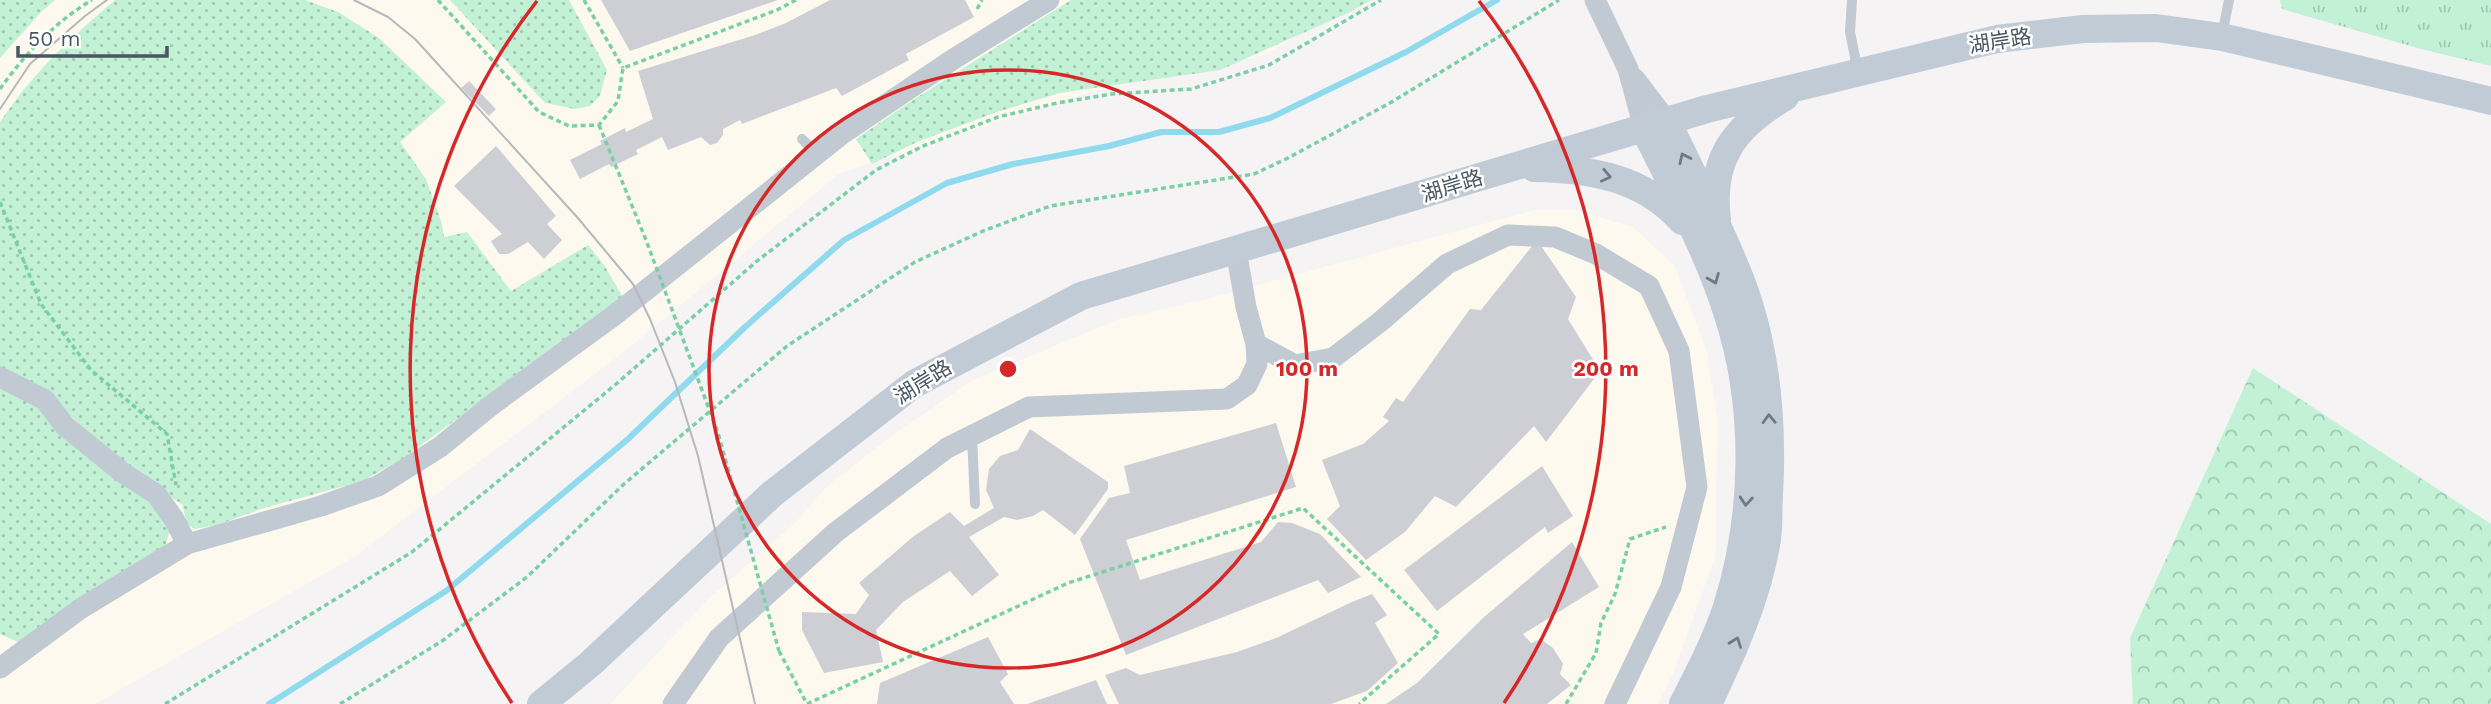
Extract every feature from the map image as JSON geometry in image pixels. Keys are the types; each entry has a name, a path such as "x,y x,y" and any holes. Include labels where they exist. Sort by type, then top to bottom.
{"street":[{"path":"0,668 80,609 187,544 321,506 378,485 440,447 489,407 616,314 809,147 842,134 952,60 1049,0"},
{"path":"1595,0 1707,235 1738,354 1747,407 1749,468 1742,544 1727,608 1684,704"},
{"name":"湖岸路","path":"541,704 647,612 772,494 914,384 1081,296 1655,125 1997,38 2083,29 2157,28 2222,37 2491,101"},
{"path":"1707,235 1715,190 1727,147 1752,118 1812,83"},
{"path":"1514,168 1573,171 1629,183 1657,197 1707,235 1741,281 1759,340 1768,406 1770,472 1767,538 1756,587 1730,658 1708,704"},
{"path":"1256,344 1295,365 1333,358 1380,322 1447,264 1508,235 1555,237 1586,249 1649,286 1679,351 1697,487 1671,587 1615,704"},
{"path":"673,704 719,638 836,532 947,449 1029,407 1227,400 1247,385 1257,364 1256,344 1236,250"},
{"path":"0,377 45,400 65,426 123,473 156,494 174,519 187,544"}],"lane":[{"path":"1852,0 1850,32 1858,72"},
{"path":"2222,37 2229,0"},
{"path":"972,436 975,504"}],"path":[{"path":"0,89 17,65 49,33 92,0"},
{"path":"438,0 538,112 569,126 599,125 618,101 623,68 584,0"},
{"path":"623,68 777,10 796,0"},
{"path":"977,9 982,0"},
{"path":"165,704 412,552 615,385 757,261 876,170 923,146 998,117 1112,94 1191,89 1269,65 1381,0"},
{"path":"340,704 442,641 527,578 624,484 786,346 915,262 983,231 1049,206 1254,174 1390,103 1559,0"},
{"path":"599,125 646,240 718,433 779,651 807,704 1068,583 1303,508 1439,634 1359,704"},
{"path":"0,202 41,304 91,370 167,434 178,495"},
{"path":"1566,704 1596,653 1601,623 1615,594 1630,539 1688,520"}],"shaded area":[{"path":"0,0 1357,0 1265,55 1088,93 840,173 625,351 354,557 95,704 0,704"},
{"path":"1534,210 1576,210 1633,227 1675,266 1707,352 1718,423 1715,558 1672,676 1658,704 610,704 707,600 794,524 826,487 897,432 973,380 1119,319 1199,301"}],"green space":[{"path":"0,0 55,0 0,58"},
{"path":"115,0 305,0 338,12 379,38 446,102 400,142 426,179 444,237 467,232 511,291 588,245 604,265 624,299 403,458 363,481 264,508 217,525 195,529 187,524 182,504 137,476 60,407 0,368 0,122 53,57"},
{"path":"450,0 569,0 607,70 600,96 590,106 575,109 545,103"},
{"path":"1071,0 1371,0 1220,70 1060,93 997,112 917,142 872,164 856,139"},
{"path":"2280,0 2491,0 2491,66 2282,9"},
{"path":"2253,368 2491,524 2491,704 2133,704 2130,638"},
{"path":"0,384 35,400 146,498 171,526 165,547 18,642 0,634"}],"building":[{"path":"601,0 778,0 630,51"},
{"path":"830,0 965,0 974,17 906,54 909,60 842,96 836,88 742,124 740,120 723,129 723,135 717,143 710,145 701,137 668,150 662,137 636,150 638,154 611,167 609,164 580,179 570,160 602,144 600,141 625,128 626,132 653,119 638,71 755,35 786,23"},
{"path":"469,81 496,109 489,116 461,88"},
{"path":"496,146 556,216 547,224 562,240 544,259 528,242 508,254 499,254 491,241 502,234 454,186"},
{"path":"1537,240 1576,297 1568,319 1600,371 1546,442 1534,426 1456,507 1435,496 1405,532 1366,560 1327,519 1340,506 1322,460 1363,444 1389,421 1383,417 1396,398 1403,402 1470,309 1481,310"},
{"path":"1276,423 1296,487 1126,540 1140,580 1261,542 1278,522 1292,523 1320,534 1361,577 1328,593 1318,580 1126,655 1080,539 1109,498 1130,493 1124,466"},
{"path":"1030,429 1108,482 1108,489 1075,535 1043,510 1017,520 1004,517 969,537 999,575 972,596 950,571 903,602 876,630 883,662 824,673 802,630 802,612 856,614 869,595 859,583 914,536 950,512 964,526 994,508 986,490 989,469 1000,456 1018,450"},
{"path":"1542,466 1573,516 1548,533 1545,527 1437,611 1404,570"},
{"path":"1572,542 1599,587 1523,634 1531,643 1541,639 1553,648 1563,664 1560,674 1571,685 1547,704 1386,704 1417,683 1483,618"},
{"path":"1372,594 1387,615 1375,623 1398,663 1367,691 1331,704 1119,704 1105,675 1126,668 1140,675 1237,652 1276,638"},
{"path":"988,637 1008,674 1000,682 1014,704 877,704 880,683"},
{"path":"1096,680 1107,704 1027,704"}],"waterway":[{"path":"269,704 446,591 628,439 745,327 844,240 947,183 1013,164 1109,146 1161,132 1219,132 1270,118 1406,52 1497,0"}],"tram line":[{"path":"0,109 30,64 107,0"},
{"path":"354,0 388,17 415,39 577,217 633,284 675,382 698,456 755,704"}]}
